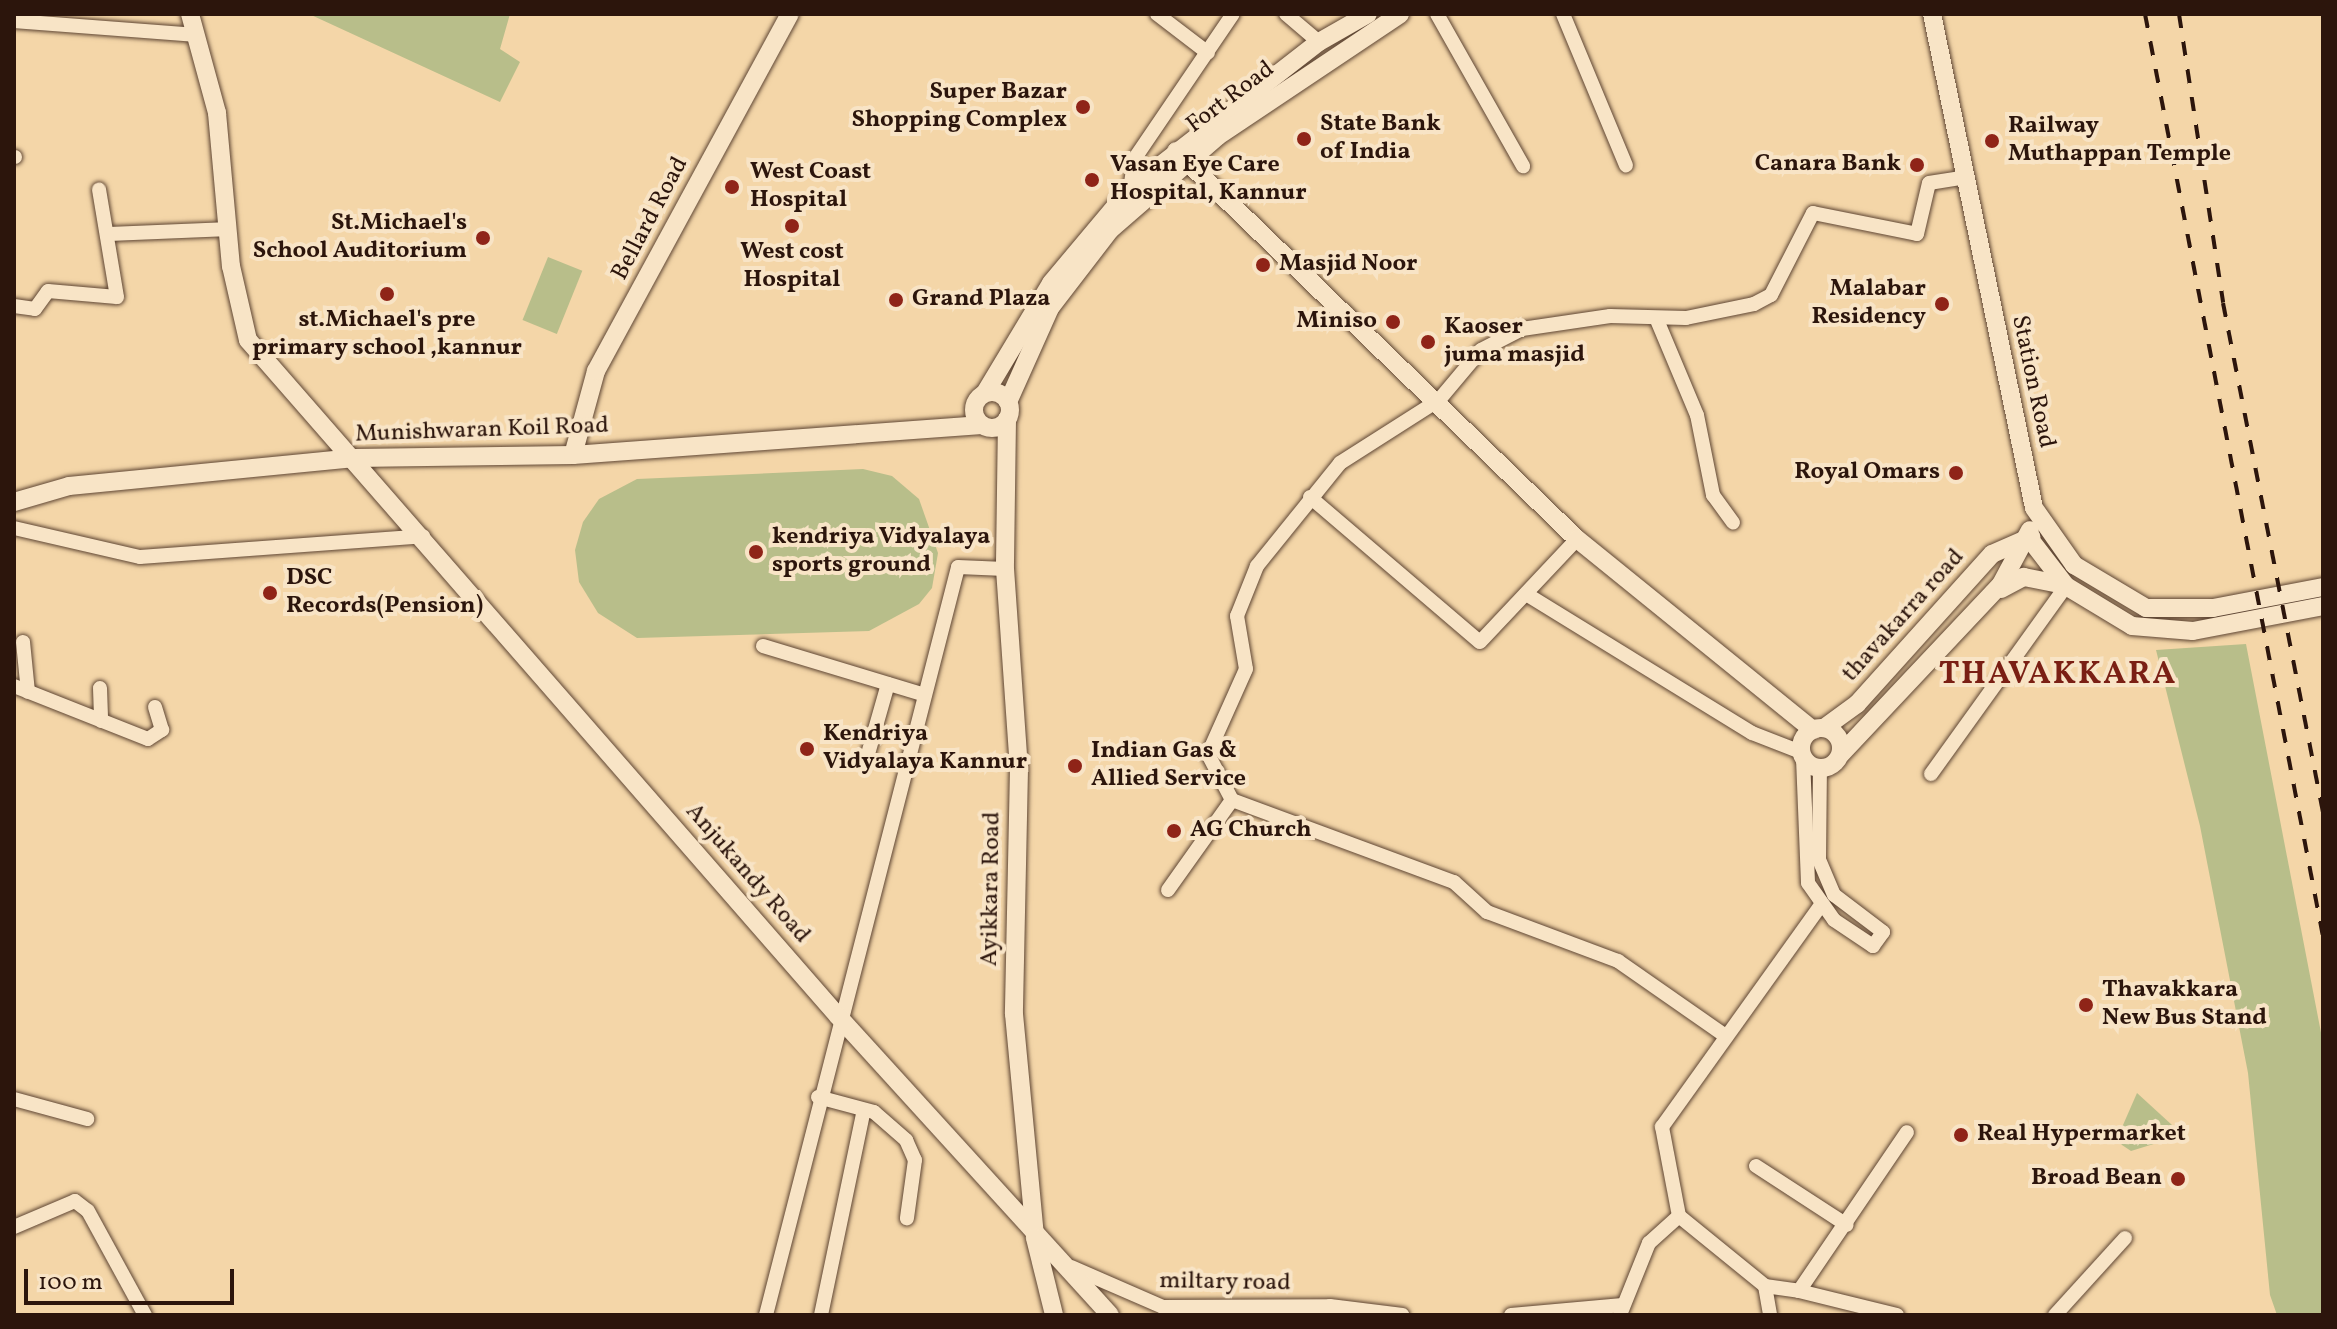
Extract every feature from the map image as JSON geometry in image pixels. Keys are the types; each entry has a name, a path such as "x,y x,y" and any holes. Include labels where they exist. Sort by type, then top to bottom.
{"main road":[{"name":"Anjukandy Road","path":"190,14 217,113 243,331 838,1016 1035,1238 1110,1315"},
{"name":"Bellard Road","path":"573,455 596,371 790,14"},
{"name":"Fort Road","path":"993,416 985,393 999,368 1070,256 1130,189 1181,157 1368,14"},
{"name":"Fort Road","path":"1325,49 1400,14"},
{"name":"Station Road","path":"1932,14 2034,508 2074,565 2146,608 2184,611 2323,587"},
{"name":"Fort Road","path":"993,416 1050,308 1076,271 1181,157"},
{"path":"1181,157 1439,400 1577,539 1770,699 1839,740 1841,754"},
{"name":"Munishwaran Koil Road","path":"14,502 69,486 355,458 573,455 953,426 993,416"},
{"name":"Ayikkara Road","path":"993,416 1006,461 1005,569 1019,769 1014,1014 1035,1238 1054,1315"},
{"path":"1770,699 1802,752 1820,768 1841,754 1985,604 2029,538 2034,508"},
{"name":"thavakarra road","path":"1802,752 1818,729 1857,704 1992,554 2049,527"},
{"path":"2029,538 2066,586"},
{"path":"1985,604 2024,577 2066,586 2132,626 2161,631 2323,606"}],"street":[{"path":"1157,14 1208,53"},
{"path":"1130,189 1135,158 1233,14"},
{"path":"1286,14 1325,49"},
{"path":"1437,14 1523,166"},
{"path":"1563,14 1626,165"},
{"path":"14,21 196,35"},
{"path":"1724,1035 1618,961 1487,912 1454,882 1232,800 1208,754 1246,669 1237,616 1257,566 1340,463 1439,400 1481,350 1522,329 1610,316 1657,320 1737,308 1771,295 1813,213 1917,234 1929,183 1965,177"},
{"path":"99,190 103,231 110,234 229,229"},
{"path":"14,306 35,309 48,291 117,297 110,234"},
{"path":"1657,320 1697,415 1713,495 1733,523"},
{"path":"1310,497 1480,642 1577,539"},
{"path":"14,528 140,557 423,536"},
{"path":"766,1315 838,1016 960,563 1005,569"},
{"path":"1931,774 2066,586"},
{"path":"1526,594 1752,733 1802,752 1804,862 1821,905 1873,946 1883,932 1834,895 1825,875 1820,768"},
{"path":"23,642 21,689 156,739 162,730 155,707"},
{"path":"763,646 925,695"},
{"path":"866,761 888,684"},
{"path":"100,688 101,721"},
{"path":"1168,890 1232,800"},
{"path":"1821,905 1724,1035 1660,1137 1679,1216 1765,1286 1799,1291 1897,1315"},
{"path":"818,1097 864,1110 888,1122 915,1160 907,1218"},
{"path":"14,1099 87,1119"},
{"path":"821,1315 864,1110"},
{"path":"1799,1291 1847,1225 1907,1132"},
{"path":"1756,1166 1847,1225"},
{"path":"14,1227 75,1201 88,1211 145,1315"},
{"path":"1511,1315 1622,1310 1649,1243 1679,1216"},
{"path":"2055,1315 2125,1238"},
{"name":"miltary road","path":"1056,1260 1163,1307 1330,1306 1402,1315"},
{"path":"1765,1286 1770,1315"}],"green space":[{"path":"309,14 510,14 500,49 520,62 500,102"},
{"path":"548,257 582,271 557,334 523,320"},
{"name":"kendriya Vidyalaya sports ground","path":"863,469 892,476 919,499 938,553 932,588 919,604 869,631 637,638 598,613 579,582 575,550 583,522 599,499 637,479"},
{"path":"2246,644 2323,1043 2323,1315 2277,1315 2270,1295 2248,1073 2200,826 2156,650"},
{"path":"2137,1093 2172,1125 2173,1138 2131,1151 2116,1141"}],"railway":[{"path":"2145,14 2323,937"},
{"path":"2179,14 2223,303 2323,812"}],"place":[{"name":"Super Bazar Shopping Complex","path":"1083,107"},
{"name":"State Bank of India","path":"1304,139"},
{"name":"Railway Muthappan Temple","path":"1992,141"},
{"name":"Canara Bank","path":"1917,165"},
{"name":"Vasan Eye Care Hospital, Kannur","path":"1092,180"},
{"name":"West Coast Hospital","path":"732,187"},
{"name":"West cost Hospital","path":"792,226"},
{"name":"St.Michael's School Auditorium","path":"483,238"},
{"name":"Masjid Noor","path":"1263,265"},
{"name":"st.Michael's pre primary school ,kannur","path":"387,294"},
{"name":"Grand Plaza","path":"896,300"},
{"name":"Malabar Residency","path":"1942,304"},
{"name":"Miniso","path":"1393,322"},
{"name":"Kaoser juma masjid","path":"1428,342"},
{"name":"Royal Omars","path":"1956,473"},
{"name":"kendriya Vidyalaya sports ground","path":"756,552"},
{"name":"DSC Records(Pension)","path":"270,593"},
{"name":"Kendriya Vidyalaya Kannur","path":"807,749"},
{"name":"Indian Gas & Allied Service","path":"1075,766"},
{"name":"AG Church","path":"1174,831"},
{"name":"Thavakkara New Bus Stand","path":"2086,1005"},
{"name":"Real Hypermarket","path":"1961,1135"},
{"name":"Broad Bean","path":"2178,1179"}],"district":[{"name":"THAVAKKARA","path":"2058,675"}]}
